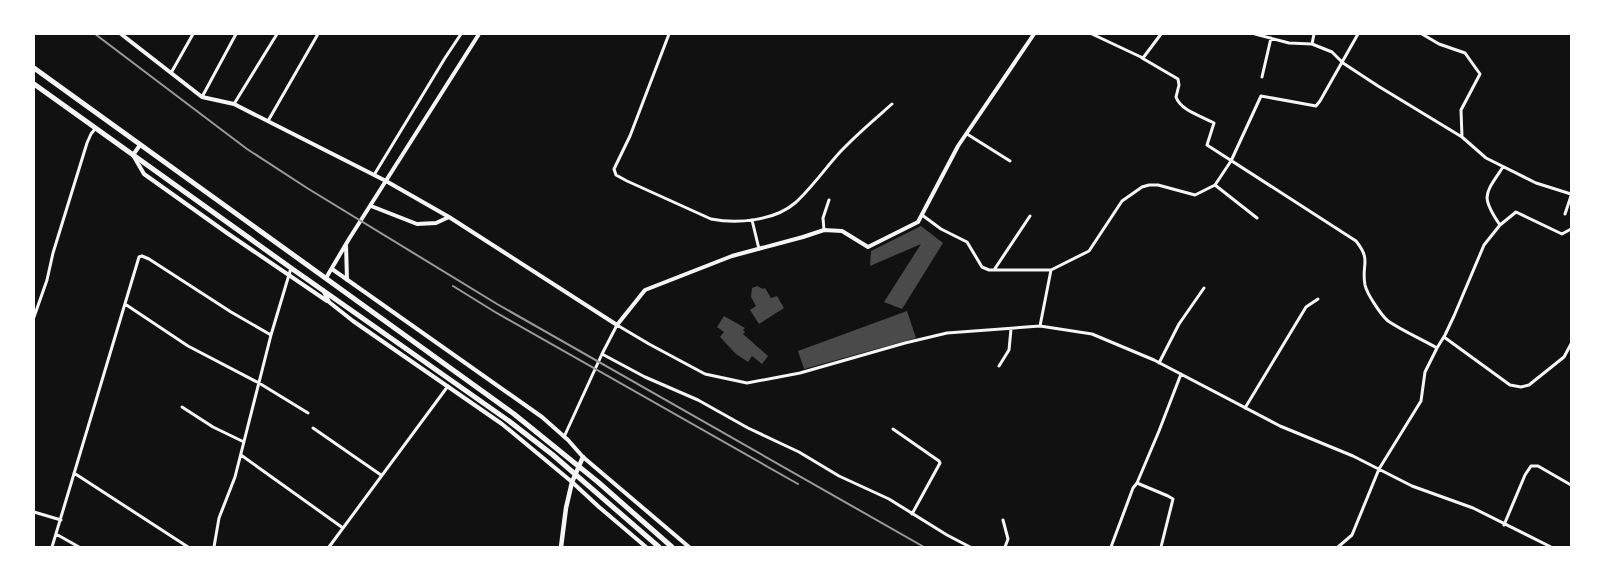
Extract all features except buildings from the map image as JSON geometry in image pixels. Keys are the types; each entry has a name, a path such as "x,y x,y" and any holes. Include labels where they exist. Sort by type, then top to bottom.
{"highway":[{"path":"34,68 514,414 598,482 672,547"},
{"path":"34,84 509,421 553,455 659,547"}],"main road":[{"path":"561,547 566,508 572,482 583,457"}],"street":[{"path":"121,34 202,97 234,104 386,181 449,217 649,344 705,374 747,383 800,373 905,342 947,333 1040,326 1092,334 1159,363 1280,426 1353,456 1412,486 1472,508 1551,547"},
{"path":"171,73 193,34"},
{"path":"202,97 236,34"},
{"path":"234,104 277,34"},
{"path":"268,121 318,34"},
{"path":"374,175 461,34"},
{"path":"326,278 480,34"},
{"path":"669,34 630,136 614,169 616,175 626,181 710,219 723,222 752,220 781,212 796,202 842,150 892,104"},
{"path":"564,436 617,324 645,290 732,256 824,230 842,231 868,247 918,222 958,146 1034,34"},
{"path":"1092,34 1142,58 1178,79 1179,85 1176,100 1187,109 1214,123 1207,145 1356,241 1366,256 1364,282 1367,292 1387,320 1436,348"},
{"path":"1142,58 1160,34"},
{"path":"1255,34 1294,43 1312,44 1332,52 1343,63 1378,86 1462,137 1486,158 1536,183 1571,195 1565,214"},
{"path":"1312,44 1314,34"},
{"path":"922,215 941,229 967,242 982,267 989,270 1051,270 1089,251 1122,201 1142,187 1158,185 1195,195 1215,185 1231,161 1261,96 1316,106 1343,63 1358,34"},
{"path":"1422,34 1439,44 1464,53 1480,74 1461,110 1462,137"},
{"path":"1262,77 1271,38"},
{"path":"34,317 47,280 53,253 87,143 95,129"},
{"path":"967,134 1010,161"},
{"path":"140,145 133,155 144,174 288,276 329,302 379,340 502,424 646,547"},
{"path":"1500,224 1490,211 1486,196 1503,167"},
{"path":"1215,185 1257,218"},
{"path":"824,230 823,218 829,200"},
{"path":"371,206 417,224 436,223 449,217"},
{"path":"1338,547 1352,535 1379,469 1421,401 1426,372 1436,348 1444,337 1454,316 1484,245 1500,224 1516,212 1562,234 1571,229"},
{"path":"994,270 1030,216"},
{"path":"752,220 759,249"},
{"path":"347,280 348,242"},
{"path":"52,547 139,257 142,256 231,312 272,335"},
{"path":"214,547 220,518 235,477 291,268"},
{"path":"332,269 542,417 564,436 583,457 689,547"},
{"path":"1040,326 1051,270"},
{"path":"322,288 329,302"},
{"path":"1159,363 1179,324 1204,288"},
{"path":"1245,408 1306,307 1318,299"},
{"path":"125,304 188,346 259,383 308,414"},
{"path":"999,366 1009,350 1010,329"},
{"path":"1444,337 1510,385 1521,387 1529,385 1564,357 1571,344"},
{"path":"602,354 698,400 748,428 799,452 839,476 889,499 970,547"},
{"path":"1111,547 1132,488 1137,483 1181,374"},
{"path":"329,547 448,386"},
{"path":"182,407 213,427 244,442"},
{"path":"313,428 381,475"},
{"path":"893,429 939,461 940,464 912,514"},
{"path":"241,455 343,528"},
{"path":"1504,525 1525,475 1531,466 1538,466 1571,485"},
{"path":"74,473 188,547"},
{"path":"1137,483 1173,499 1160,547"},
{"path":"34,512 61,520"},
{"path":"1003,520 1008,539 1005,547"},
{"path":"56,534 79,547"}],"railway":[{"path":"95,34 247,149 307,188 497,304 924,547"},
{"path":"453,286 495,312 798,484"}]}
